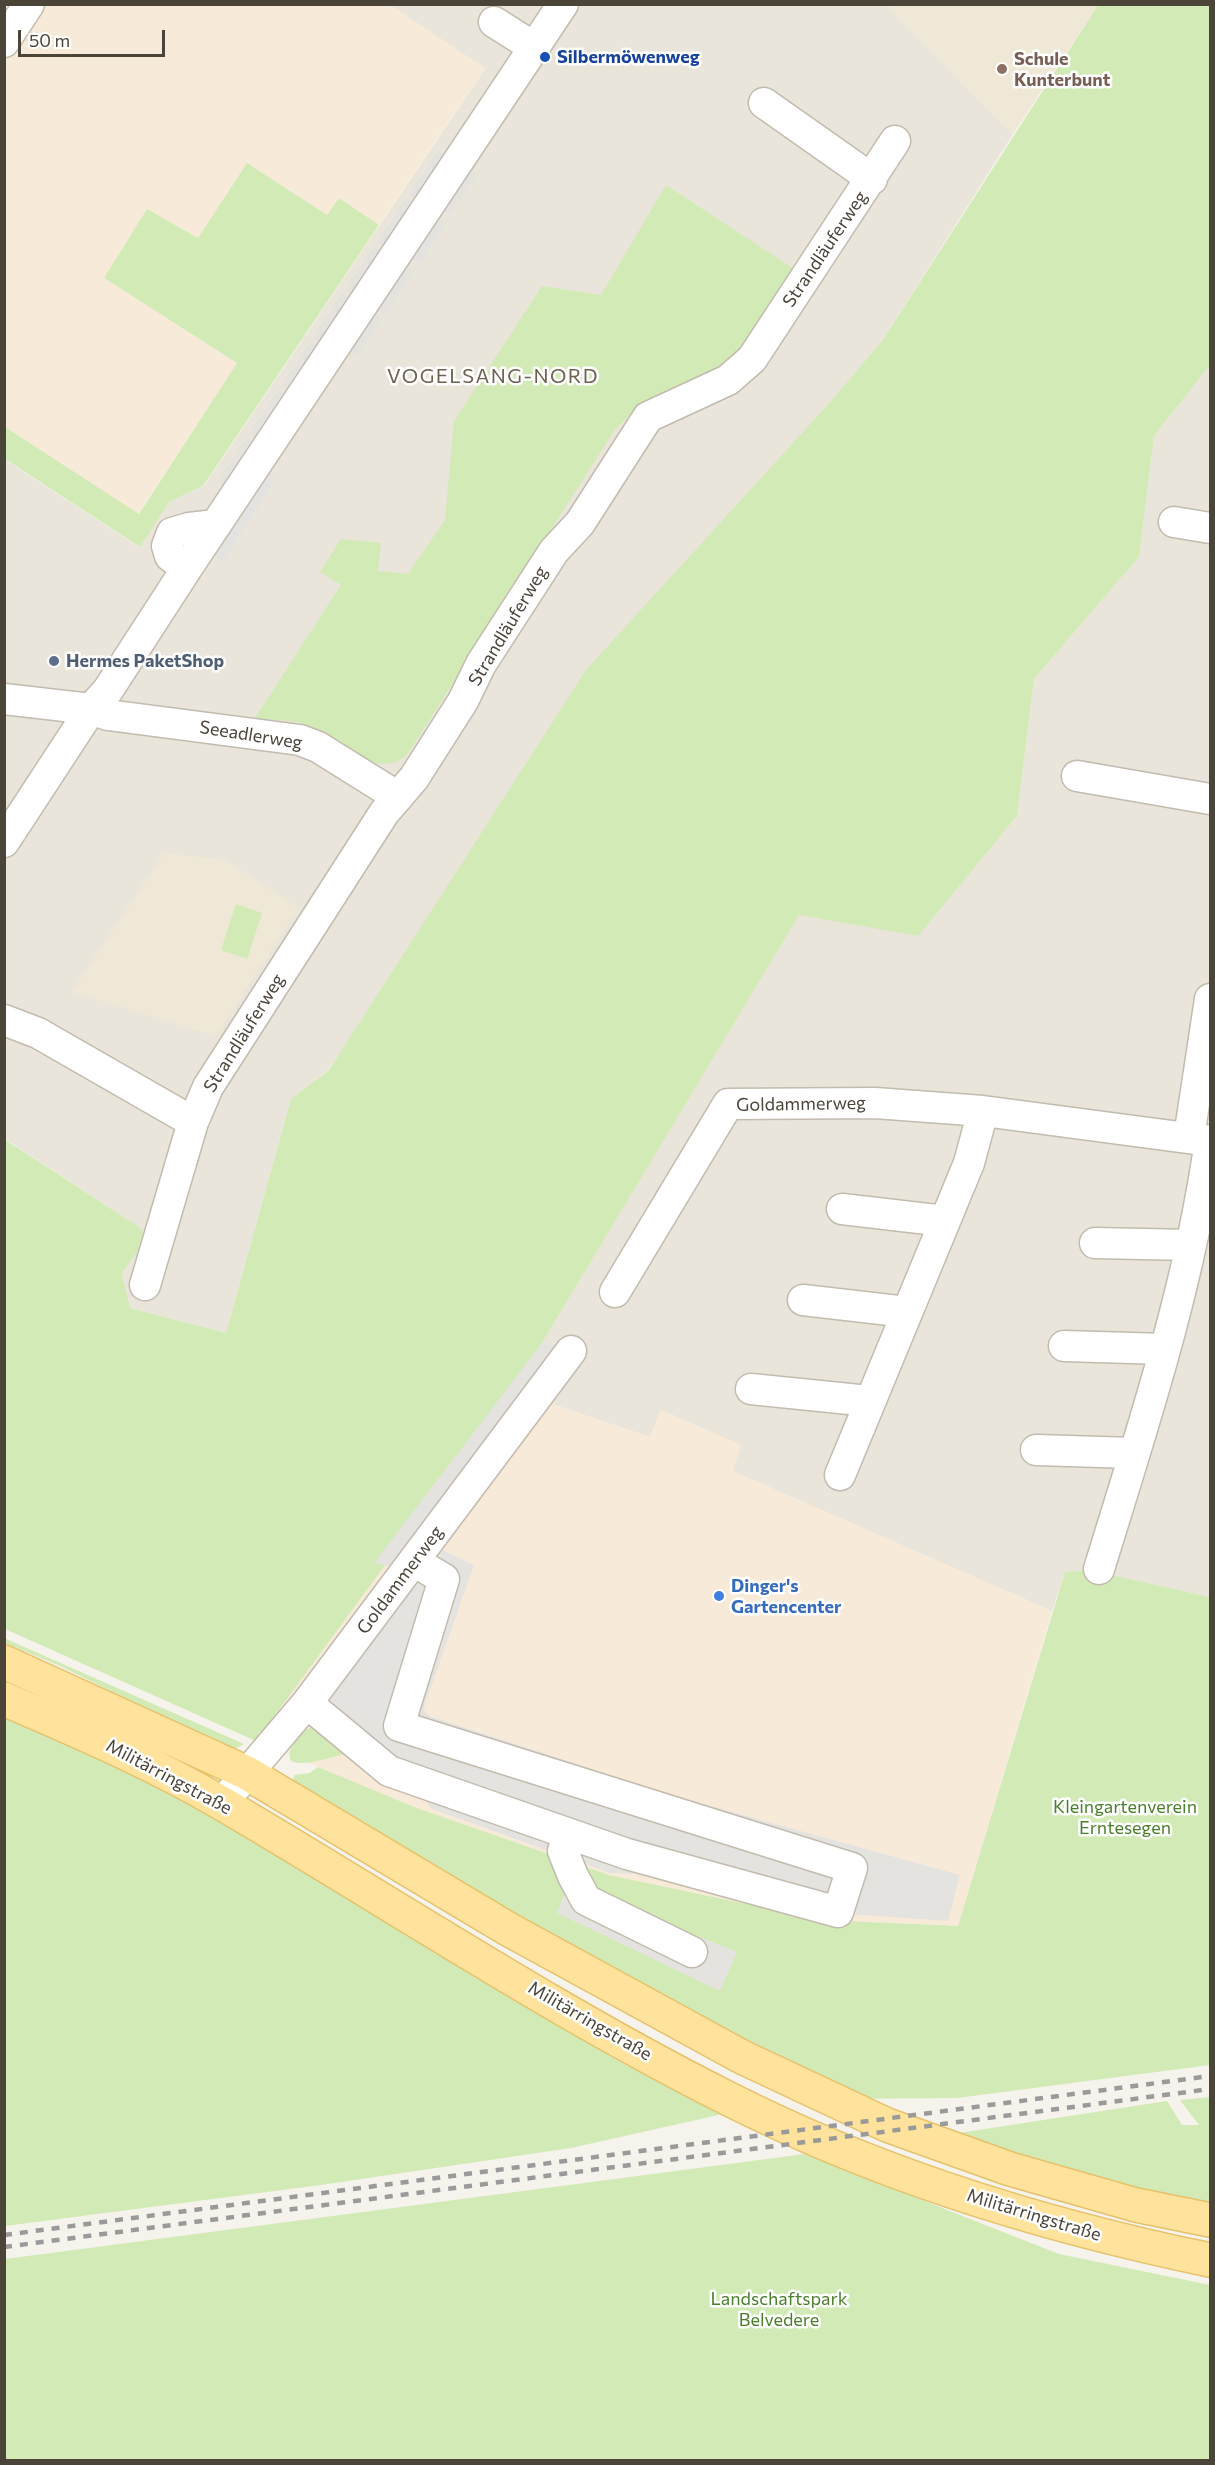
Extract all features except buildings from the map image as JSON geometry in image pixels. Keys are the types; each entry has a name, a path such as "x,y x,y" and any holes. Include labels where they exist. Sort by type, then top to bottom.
{"main road":[{"name":"Militärringstraße","path":"4,1662 247,1773 508,1929 742,2056 877,2120 1010,2169 1136,2205 1210,2220"},
{"name":"Militärringstraße","path":"4,1699 95,1738 222,1803 608,2033 728,2099 857,2156 994,2205 1126,2242 1210,2260"}],"street":[{"path":"4,42 29,4"},
{"path":"4,842 91,709 108,690 187,567 563,4"},
{"path":"494,22 535,48"},
{"name":"Strandläuferweg","path":"764,103 872,179"},
{"name":"Strandläuferweg","path":"146,1286 193,1122 208,1087 384,813 414,778 463,701 481,664 554,551 580,523 648,417 729,380 752,359 896,141"},
{"path":"1174,522 1210,528"},
{"name":"Seeadlerweg","path":"4,699 91,709 108,715 300,740 318,747 398,797"},
{"path":"1077,776 1210,799"},
{"path":"1099,1569 1164,1349 1191,1245 1203,1139 1210,999"},
{"path":"4,1020 38,1033 193,1122"},
{"name":"Goldammerweg","path":"615,1292 728,1104 875,1103 984,1111 1203,1139"},
{"path":"840,1475 969,1163 984,1111"},
{"path":"843,1209 945,1221"},
{"path":"1095,1243 1191,1245"},
{"path":"803,1300 907,1312"},
{"path":"1064,1346 1164,1349"},
{"name":"Goldammerweg","path":"222,1803 307,1703 572,1351"},
{"path":"751,1389 869,1401"},
{"path":"1036,1450 1134,1453"},
{"path":"307,1703 389,1771 627,1854 838,1912 852,1868 399,1726 444,1579 415,1562"},
{"path":"568,1834 563,1851 586,1900 692,1952"}],"shaded area":[{"path":"389,4 485,68 379,225 339,198 327,215 247,163 198,238 147,209 104,278 237,363 138,514 5,427 4,51 35,5"},
{"path":"389,5 886,5 1013,134 882,341 824,409 328,1070 291,1099 226,1333 130,1308 122,1273 146,1238 139,1227 5,1139 4,459 139,547 169,502 204,486 485,69"},
{"name":"Schule Kunterbunt","path":"886,5 1098,5 1013,134"},
{"path":"438,151 449,158 420,201 409,194"},
{"path":"466,170 476,177 450,214 440,207"},
{"path":"406,198 417,205 388,249 378,242"},
{"path":"434,216 445,224 420,263 408,255"},
{"path":"374,247 385,255 356,297 346,290"},
{"path":"403,265 413,272 384,315 374,308"},
{"path":"342,294 353,301 324,345 313,338"},
{"path":"369,312 381,320 357,356 345,349"},
{"path":"310,343 321,350 293,393 282,386"},
{"path":"1210,365 1210,1597 1090,1570 1065,1572 1052,1611 732,1471 740,1445 661,1410 650,1437 513,1391 799,914 918,935 1017,816 1034,679 1139,557 1154,436"},
{"path":"279,390 289,397 260,440 250,433"},
{"path":"247,438 257,445 229,488 218,481"},
{"path":"262,474 274,482 223,561 210,553"},
{"path":"164,853 225,860 298,908 216,1036 71,992"},
{"path":"542,1343 564,1346 394,1567 374,1563"},
{"path":"513,1391 650,1437 661,1410 741,1445 733,1471 1052,1611 958,1926 822,1920 609,1875 414,1807 256,1741"},
{"path":"438,1548 474,1565 423,1710 429,1716 678,1797 960,1875 948,1921 822,1912 693,1876 610,1873 432,1809 392,1763 319,1698"},
{"path":"568,1884 737,1952 720,1991 557,1913"}],"green space":[{"path":"1098,5 1210,5 1210,365 1154,436 1139,557 1034,679 1017,816 918,936 799,915 513,1391 256,1741 5,1629 4,1139 139,1227 147,1238 122,1273 130,1308 226,1333 291,1099 329,1070 586,670 824,409 882,341"},
{"path":"247,163 327,215 339,198 379,225 203,486 169,502 140,547 5,459 5,427 139,514 237,363 104,278 147,209 198,238"},
{"path":"666,185 794,269 738,354 711,376 637,407 614,431 407,755 394,762 382,764 369,761 306,725 255,718 341,585 320,572 341,539 381,543 378,571 408,574 445,520 454,421 542,286 601,295"},
{"path":"236,904 262,913 247,959 221,950"},
{"name":"Kleingartenverein Erntesegen","path":"1090,1570 1210,1597 1210,2065 957,2098 842,2099 729,2040 292,1785 294,1775 310,1773 318,1767 414,1807 609,1875 822,1920 958,1926 1065,1572"},
{"path":"4,1638 244,1744 235,1749 224,1747 60,1666 5,1643"},
{"path":"4,1715 109,1763 231,1827 618,2061 723,2114 571,2148 321,2185 5,2226"},
{"path":"312,1727 318,1727 353,1752 311,1762 302,1763 290,1760 295,1740"},
{"path":"1210,2097 1210,2208 1161,2199 946,2135 1167,2101 1182,2125 1199,2125 1180,2100"},
{"name":"Landschaftspark Belvedere","path":"805,2154 1059,2254 1210,2285 1210,2460 5,2460 5,2259"}],"railway":[{"path":"4,2235 1210,2076"},
{"path":"4,2247 1210,2089"}],"place":[{"name":"Silbermöwenweg","path":"545,57"},
{"name":"Schule Kunterbunt","path":"1002,69"},
{"name":"Hermes PaketShop","path":"54,661"},
{"name":"Dinger's Gartencenter","path":"719,1596"}],"district":[{"name":"VOGELSANG-NORD","path":"493,376"}]}
